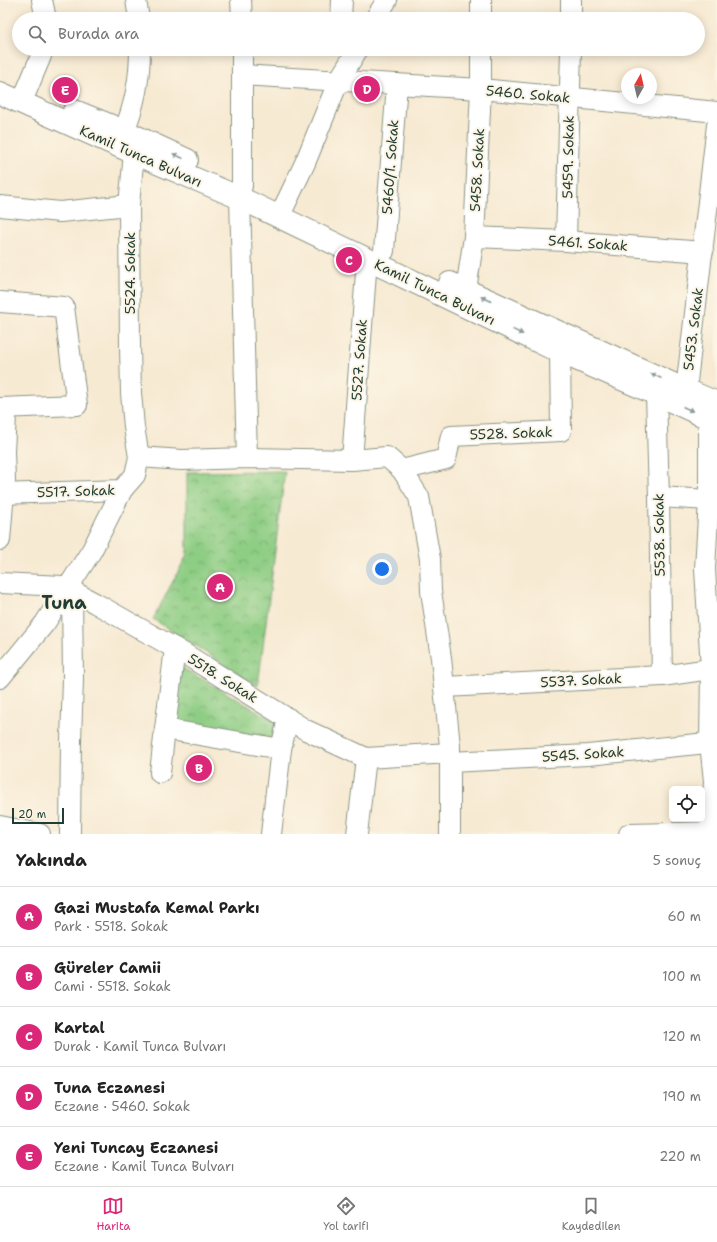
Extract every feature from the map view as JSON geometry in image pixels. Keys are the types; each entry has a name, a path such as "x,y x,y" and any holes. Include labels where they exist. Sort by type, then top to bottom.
{"main road":[{"name":"Kamil Tunca Bulvarı","path":"0,78 26,92 124,131 241,192 375,255 466,290 686,390 714,415"},
{"name":"Kamil Tunca Bulvarı","path":"0,93 134,153 284,207 560,352 656,394 714,415"}],"street":[{"path":"42,0 45,12"},
{"path":"136,0 137,12"},
{"path":"242,0 242,12"},
{"path":"341,12 342,0"},
{"path":"380,12 387,0"},
{"path":"481,0 481,12"},
{"path":"571,0 571,12"},
{"path":"26,92 41,56"},
{"path":"124,131 131,115 140,70 140,56"},
{"path":"242,56 241,192 247,458"},
{"path":"339,80 340,56"},
{"path":"284,207 305,164 339,80 354,56"},
{"name":"5458. Sokak","path":"466,290 474,237 481,89 481,56"},
{"name":"5459. Sokak","path":"566,241 570,56"},
{"name":"5460. Sokak","path":"242,75 481,89 717,112"},
{"name":"5460/1. Sokak","path":"375,255 397,84"},
{"name":"5453. Sokak","path":"686,390 717,125"},
{"name":"5524. Sokak","path":"132,393 129,205 134,153"},
{"path":"0,206 60,212 129,205"},
{"name":"5461. Sokak","path":"474,237 566,241 703,252"},
{"name":"5527. Sokak","path":"352,460 375,255"},
{"path":"0,302 64,307 77,405 2,408 6,416 0,540"},
{"name":"5528. Sokak","path":"402,470 446,459 451,436 562,431 560,352"},
{"name":"5517. Sokak","path":"2,494 122,490 135,475 139,457 134,427 132,393"},
{"name":"5538. Sokak","path":"656,394 662,676"},
{"path":"629,834 713,833 714,669 709,500 714,415"},
{"path":"139,457 182,460 247,458 352,460 387,457 402,470 419,497 430,559 431,591 441,658 450,758 450,834"},
{"path":"0,678 45,623 70,589 92,550 122,490"},
{"path":"659,497 709,500"},
{"name":"5518. Sokak","path":"0,583 63,586 70,589 175,648 306,730 366,758 450,758"},
{"path":"70,589 73,679 70,834"},
{"path":"160,773 175,648"},
{"name":"5537. Sokak","path":"444,686 662,676 714,669"},
{"path":"271,834 281,749 288,718"},
{"path":"165,729 281,749"},
{"name":"5545. Sokak","path":"450,758 588,755 714,743"},
{"path":"356,834 366,758"},
{"path":"0,826 40,834"}],"green space":[{"path":"285,471 258,686 153,619 187,555 187,472"},
{"path":"181,667 275,721 273,740 173,722"}],"place":[{"name":"Tuna Eczanesi","path":"367,89"},
{"name":"Yeni Tuncay Eczanesi","path":"65,90"},
{"name":"Kartal","path":"349,260"},
{"name":"Gazi Mustafa Kemal Parkı","path":"220,587"},
{"name":"Güreler Camii","path":"199,768"}],"district":[{"name":"Tuna","path":"64,603"}]}
